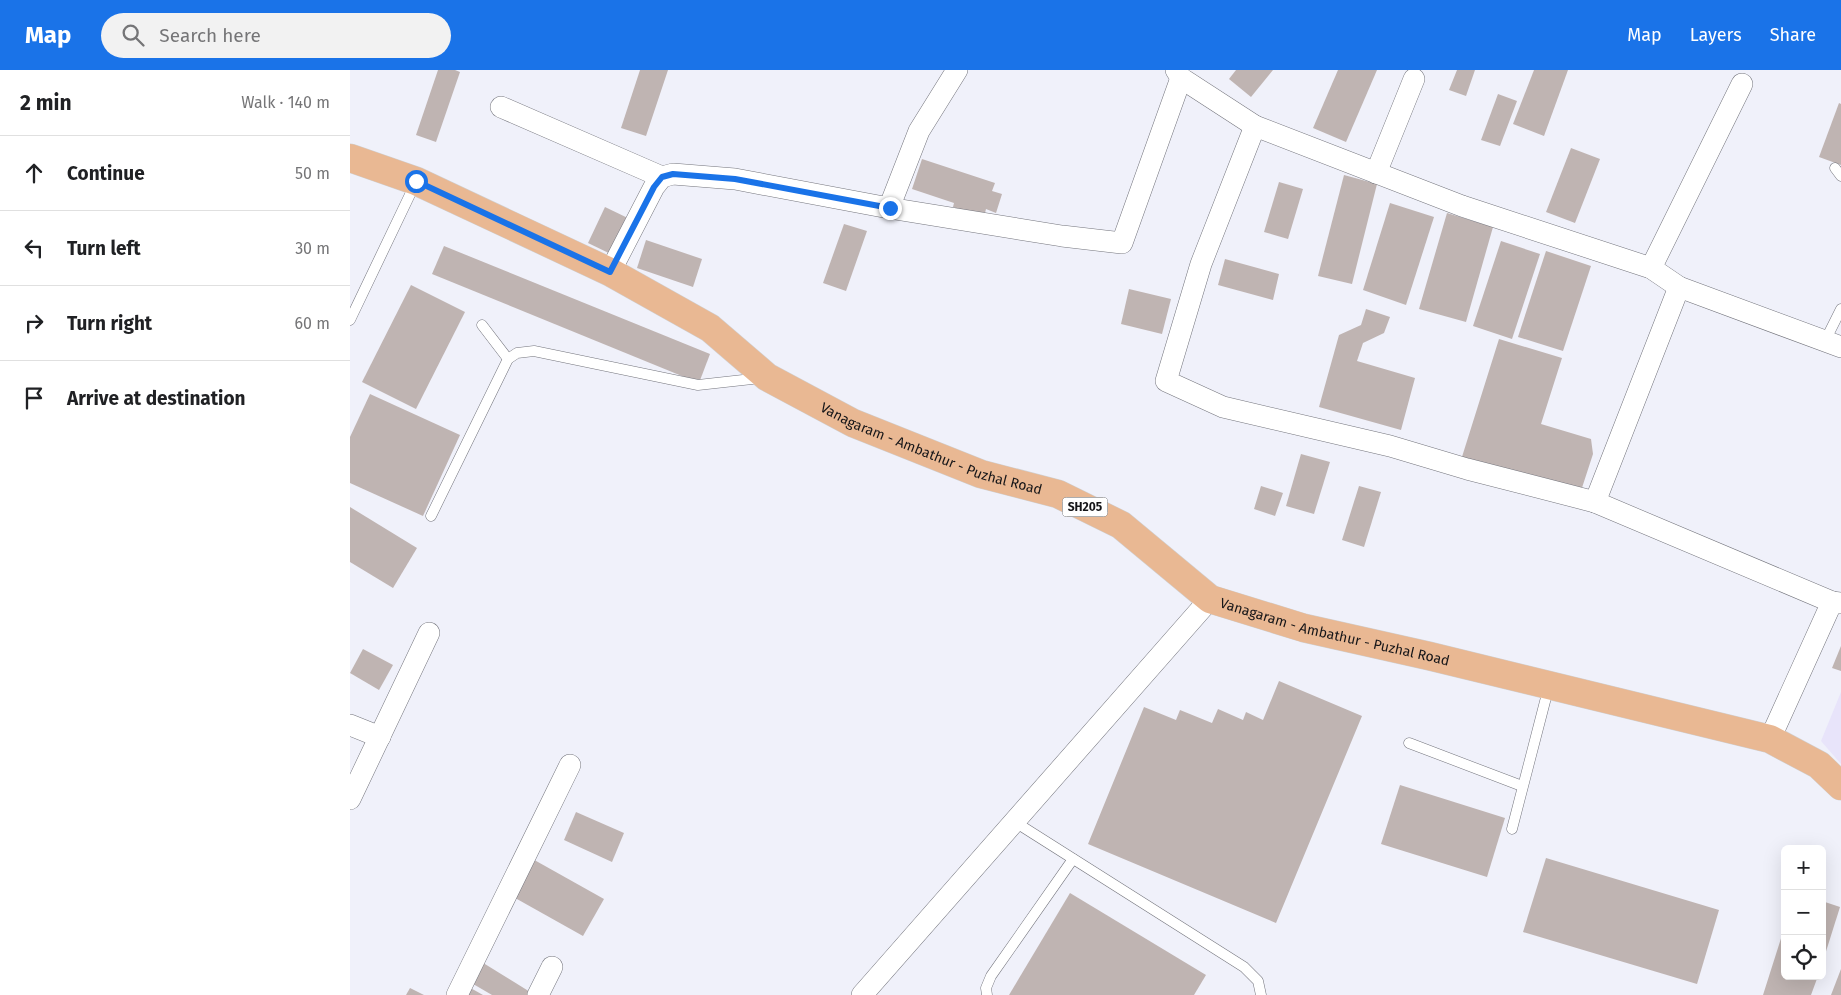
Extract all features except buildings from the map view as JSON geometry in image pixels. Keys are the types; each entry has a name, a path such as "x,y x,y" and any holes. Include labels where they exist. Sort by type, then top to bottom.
{"main road":[{"name":"Vanagaram - Ambathur - Puzhal Road","path":"350,158 416,181 610,272 710,328 767,377 853,423 981,474 1058,494 1121,525 1210,600 1304,628 1770,739 1819,765 1841,786"}],"street":[{"path":"890,208 919,131 957,70"},
{"path":"610,272 654,187 662,177 673,174 735,179 890,208 1062,236 1122,243 1179,74 1255,126 1462,206 1651,268 1679,287 1833,344"},
{"path":"1376,173 1414,79"},
{"path":"1651,268 1742,84"},
{"path":"500,107 662,177"},
{"path":"1255,126 1201,264 1166,381 1223,407 1390,446 1466,469 1595,502 1836,603 1770,739"},
{"path":"1595,502 1679,287"},
{"path":"862,995 1210,600"},
{"path":"350,799 429,633"},
{"path":"350,725 380,737"},
{"path":"457,995 570,765"},
{"path":"538,995 552,967"}],"lane":[{"path":"350,320 416,181"},
{"path":"1833,344 1841,309"},
{"path":"482,325 508,359"},
{"path":"431,516 508,359 518,353 534,351 698,385 767,377"},
{"path":"1512,829 1549,685"},
{"path":"1410,743 1522,786"},
{"path":"1015,822 1244,967 1258,981 1261,995"},
{"path":"987,995 986,988 991,976 1073,859"}],"shaded area":[{"path":"1841,692 1841,764 1821,741"}],"route":[{"path":"416,181 610,272 654,187 662,177 673,174 735,179 890,208"}]}
